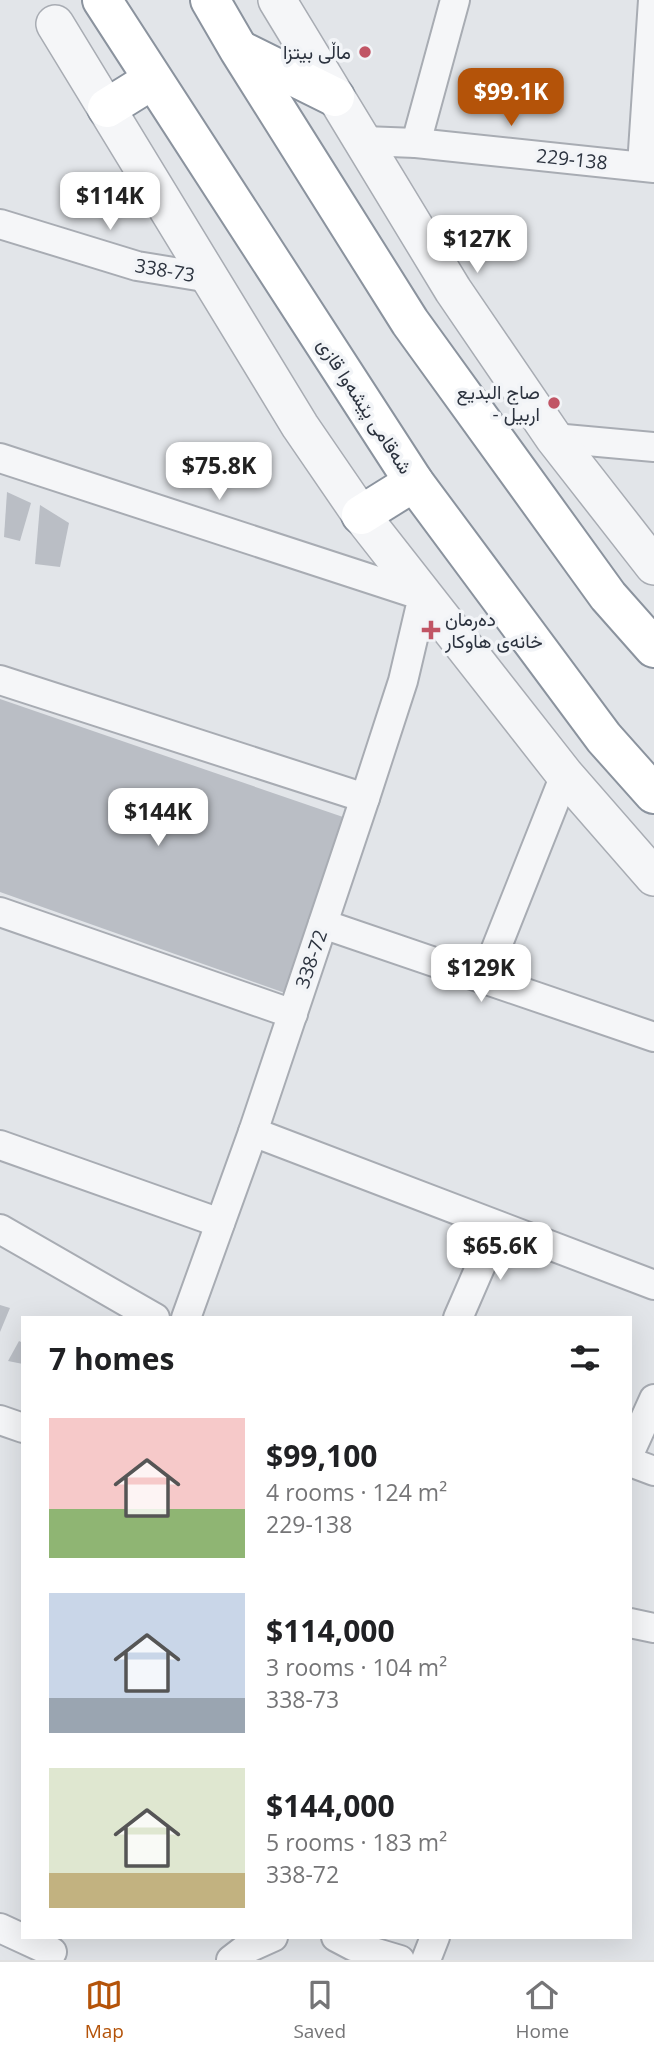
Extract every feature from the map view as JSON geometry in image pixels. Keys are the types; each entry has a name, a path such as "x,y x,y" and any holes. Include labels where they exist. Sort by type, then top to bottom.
{"highway":[{"name":"شەقامی پێشەوا قازی","path":"102,0 414,482 604,738 654,794"},
{"path":"210,0 410,322 608,596 654,648"},
{"path":"239,50 335,97"},
{"path":"107,108 152,80"},
{"path":"360,515 414,482"}],"street":[{"path":"277,0 453,290 554,438 654,566"},
{"path":"416,143 455,0"},
{"path":"648,167 653,0"},
{"path":"55,24 300,426 360,515 565,775 654,877"},
{"name":"229-138","path":"364,141 416,143 648,167"},
{"name":"338-73","path":"0,224 138,266 210,278"},
{"path":"554,438 654,447"},
{"path":"0,457 423,596"},
{"name":"338-72","path":"187,1316 253,1132 365,798 403,681 423,596"},
{"path":"0,680 365,798"},
{"path":"484,979 565,775"},
{"path":"0,912 293,1014"},
{"path":"323,924 654,1037"},
{"path":"253,1132 654,1284"},
{"path":"0,1145 220,1223"},
{"path":"459,1316 498,1226"},
{"path":"0,1229 152,1316"},
{"path":"632,1448 654,1399"},
{"path":"0,1420 21,1427"},
{"path":"632,1463 654,1471"},
{"path":"632,1623 654,1628"},
{"path":"0,1928 21,1937"},
{"path":"26,1939 53,1950"},
{"path":"231,1960 244,1950 269,1939"},
{"path":"339,1939 353,1947 400,1960"},
{"path":"426,1960 434,1939"}],"building":[{"path":"7,492 31,503 20,541 4,537"},
{"path":"40,505 69,523 60,567 35,564"},
{"path":"0,699 343,817 285,993 0,892"},
{"path":"0,1305 10,1308 0,1332"},
{"path":"19,1341 21,1342 21,1364 8,1361"}],"place":[{"name":"ماڵی بیتزا","path":"365,52"},
{"name":"صاج البديع - اربيل","path":"554,403"},
{"name":"دەرمان خانەی هاوکار","path":"431,630"}]}
